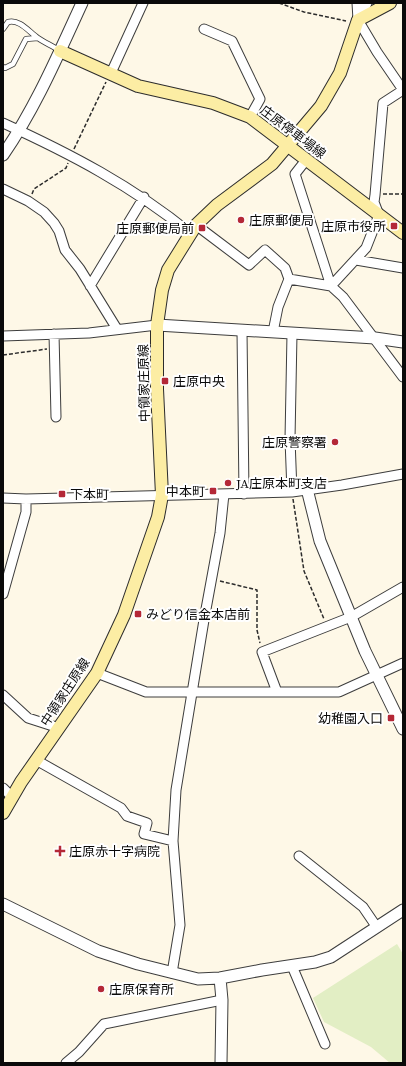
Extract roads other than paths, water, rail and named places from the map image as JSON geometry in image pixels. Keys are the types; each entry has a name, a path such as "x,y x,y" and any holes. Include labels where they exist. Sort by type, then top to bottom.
{"main road":[{"path":"358,20 390,3"},
{"name":"中領家庄原線","path":"3,813 36,760 96,673 124,615 158,517 162,495 157,389 157,325 162,290 168,270 193,229 217,205 272,164 289,146 331,90 340,73 358,20"},
{"name":"庄原停車場線","path":"60,51 110,74 149,89 213,103 250,117 403,233"}],"street":[{"path":"3,155 20,131 40,96 82,3"},
{"path":"110,74 143,3"},
{"path":"331,286 366,248 379,215 374,202 383,103 403,90 377,52 358,20 357,3"},
{"path":"358,20 366,3"},
{"path":"204,28 232,41 260,99 250,117"},
{"path":"3,124 71,156 144,197 249,265 265,250 285,268 289,279 278,307 273,332"},
{"path":"306,160 295,174 331,286"},
{"path":"3,189 28,201 44,212 54,223 59,231 65,250 80,269 118,329"},
{"path":"90,286 144,197"},
{"path":"356,260 403,268"},
{"path":"289,279 331,286 344,297 403,377"},
{"path":"3,336 54,334 157,325 375,338 403,342"},
{"path":"242,331 244,494"},
{"path":"54,334 56,416"},
{"path":"292,334 290,439 292,492"},
{"path":"3,498 26,499 292,492 403,474"},
{"path":"306,489 320,542 365,651 403,729"},
{"path":"172,973 180,925 173,841 176,790 220,532 224,494"},
{"path":"3,594 26,512 26,499"},
{"path":"277,692 262,652 351,616 403,587"},
{"path":"96,673 146,692 339,692 403,663"},
{"path":"3,694 28,718 59,728"},
{"path":"36,760 121,808 127,816 147,823 144,834 173,841"},
{"path":"3,788 12,797"},
{"path":"299,856 363,907 376,926"},
{"path":"3,904 98,951 172,973 198,979 220,978 315,962 331,956 403,910"},
{"path":"292,966 325,1044"},
{"path":"220,978 222,1000 221,1063"},
{"path":"66,1063 80,1052 104,1024 222,1000"}],"lane":[{"path":"3,29 8,22 12,21 29,29 38,38 60,51"},
{"path":"3,67 5,68 13,64 26,39 38,38"}],"place":[{"name":"庄原郵便局","path":"241,220"},
{"name":"庄原市役所","path":"394,226"},
{"name":"庄原郵便局前","path":"202,228"},
{"name":"庄原中央","path":"165,381"},
{"name":"庄原警察署","path":"335,442"},
{"name":"JA庄原本町支店","path":"228,483"},
{"name":"中本町","path":"213,491"},
{"name":"下本町","path":"62,494"},
{"name":"みどり信金本店前","path":"138,614"},
{"name":"幼稚園入口","path":"391,718"},
{"name":"庄原赤十字病院","path":"60,851"},
{"name":"庄原保育所","path":"101,989"}]}
